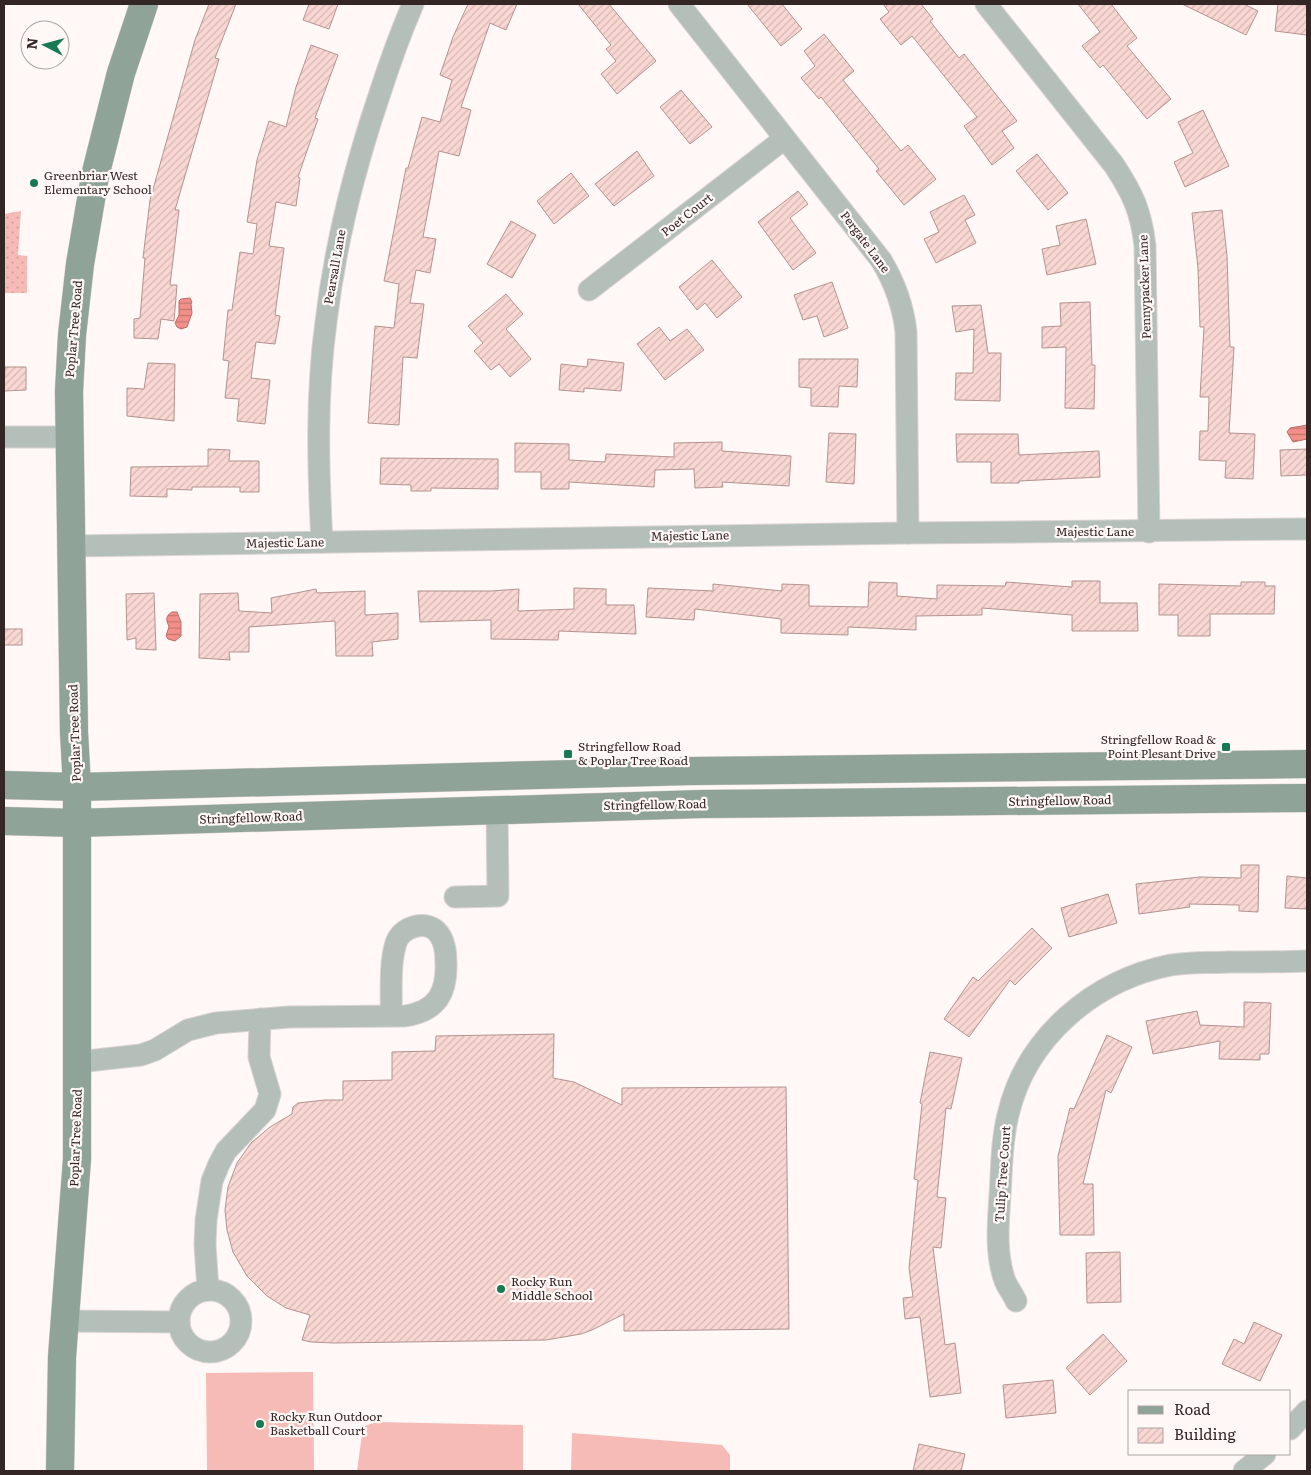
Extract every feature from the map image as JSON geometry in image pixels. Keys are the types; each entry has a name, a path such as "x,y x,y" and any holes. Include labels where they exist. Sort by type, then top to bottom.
{"main road":[{"name":"Poplar Tree Road","path":"60,1471 62,1357 77,1159 78,1062 78,787 74,732 68,391 80,264 90,203 121,73 144,4"},
{"path":"4,785 78,787 692,771 1307,764"},
{"name":"Stringfellow Road","path":"4,821 78,823 262,819 497,809 702,804 1307,798"}],"street":[{"name":"Pearsall Lane","path":"322,542 320,506 320,397 325,323 332,275 353,180 370,120 413,4"},
{"name":"Pergate Lane","path":"679,4 881,260 892,278 904,315 906,332 908,533"},
{"name":"Pennypacker Lane","path":"986,4 1114,165 1130,189 1139,210 1145,246 1149,532"},
{"name":"Poet Court","path":"590,290 784,139"},
{"path":"4,437 70,437"},
{"name":"Majestic Lane","path":"72,546 1307,529"},
{"path":"455,897 498,896 497,809"},
{"name":"Tulip Tree Court","path":"1016,1301 1005,1282 999,1254 1004,1130 1013,1098 1027,1067 1054,1028 1093,995 1117,982 1146,971 1172,965 1200,963 1307,961"},
{"path":"78,1062 141,1055 155,1050 188,1030 216,1023 289,1017 391,1016"},
{"path":"208,1290 205,1245 206,1220 212,1181 226,1151 264,1110 270,1094 259,1057 260,1019"},
{"path":"208,1290 226,1295 234,1302 239,1310 241,1320 236,1338 229,1345 211,1352 201,1351 192,1347 185,1340 179,1322 180,1312 190,1297 208,1290"},
{"path":"64,1321 179,1322"},
{"path":"1291,1428 1307,1411"},
{"path":"1244,1471 1264,1455"}],"shaded area":[{"path":"21,211 18,255 27,256 27,293 4,293 4,214"},
{"path":"190,298 192,313 187,327 181,329 175,323 179,315 179,301"},
{"path":"1307,425 1307,439 1293,442 1287,432 1290,428"},
{"path":"172,612 177,612 181,622 181,636 175,641 168,639 166,636 169,627 167,617"},
{"name":"Rocky Run Outdoor Basketball Court","path":"313,1372 314,1471 207,1471 206,1373"},
{"path":"375,1422 523,1425 523,1471 357,1471 363,1427"},
{"path":"572,1433 722,1445 730,1455 730,1471 571,1471"}],"building":[{"path":"209,4 236,4 215,58 219,59 175,210 179,210 170,285 177,285 174,321 161,319 158,339 134,338 134,319 140,318 145,258 143,258 150,200 195,40"},
{"path":"309,4 338,4 329,29 303,20"},
{"path":"468,4 517,4 506,30 490,23 461,107 471,110 459,156 439,151 423,237 436,239 430,273 416,270 410,303 424,304 417,358 403,357 399,425 368,423 375,326 394,328 399,284 384,281 406,168 408,168 422,117 440,122 452,80 440,75 453,37"},
{"path":"578,4 609,4 656,61 617,94 601,74 616,61 606,49 611,45"},
{"path":"747,4 782,4 802,29 781,46"},
{"path":"883,4 921,4 933,19 930,21 959,58 964,54 1017,121 1002,131 1014,148 992,165 964,126 977,117 912,36 901,45 880,19 889,12"},
{"path":"1078,4 1111,4 1137,38 1127,46 1171,99 1147,119 1103,65 1100,68 1082,46 1100,32"},
{"path":"1182,4 1244,4 1258,11 1246,35"},
{"path":"1278,4 1307,5 1307,35 1275,31"},
{"path":"824,34 854,71 843,80 901,151 908,145 936,179 904,205 876,171 879,169 821,97 819,99 801,78 815,66 804,51"},
{"path":"311,45 338,55 315,118 318,119 298,177 300,178 296,206 276,202 269,246 284,248 275,315 280,316 275,344 256,342 251,378 270,380 265,424 237,421 239,399 225,398 229,361 223,360 228,310 232,310 240,252 253,254 257,224 247,222 257,160 269,121 286,127 296,87"},
{"path":"681,90 712,127 690,144 660,107"},
{"path":"1203,110 1229,166 1185,187 1174,162 1193,153 1178,122"},
{"path":"637,151 654,176 614,206 595,184"},
{"path":"1037,154 1068,193 1048,210 1016,171"},
{"path":"571,173 589,196 554,224 537,201"},
{"path":"798,191 808,204 790,218 816,253 793,270 758,222"},
{"path":"964,195 975,215 965,220 976,243 936,263 924,239 939,232 930,212"},
{"path":"1222,210 1227,256 1230,347 1234,347 1229,433 1255,434 1253,479 1225,478 1226,461 1199,460 1200,431 1208,431 1209,397 1200,397 1204,327 1200,327 1198,268 1192,213"},
{"path":"1086,219 1096,264 1047,275 1042,249 1060,245 1056,226"},
{"path":"511,221 536,235 512,278 487,264"},
{"path":"712,260 742,297 717,318 705,303 697,310 679,287"},
{"path":"832,282 848,328 824,337 817,316 803,320 794,295"},
{"path":"506,294 523,314 506,329 531,359 510,377 499,364 491,370 474,351 483,343 468,326"},
{"path":"1090,302 1092,365 1095,365 1094,409 1065,408 1066,347 1042,348 1042,327 1061,326 1060,303"},
{"path":"981,305 988,353 1001,353 1000,401 955,400 956,373 973,373 974,329 956,332 952,306"},
{"path":"659,327 670,341 687,329 704,350 665,380 637,344"},
{"path":"588,359 624,363 621,391 584,388 584,392 559,390 561,364 587,367"},
{"path":"799,359 858,359 857,387 839,386 838,407 811,406 811,388 799,387"},
{"path":"148,363 175,364 174,421 127,416 127,388 144,389"},
{"path":"5,367 26,367 26,390 4,391"},
{"path":"829,433 856,434 854,484 826,482"},
{"path":"956,434 1018,434 1019,455 1099,451 1100,477 1019,481 1019,483 991,483 991,462 957,462"},
{"path":"722,442 722,451 791,456 789,486 722,482 723,487 695,488 694,469 655,470 654,487 569,482 569,489 541,489 541,472 515,472 515,443 569,444 569,460 605,462 606,454 674,457 674,443"},
{"path":"208,449 230,450 229,461 259,461 259,492 240,492 240,487 192,487 192,490 167,489 167,497 130,496 131,467 208,466"},
{"path":"1307,449 1307,475 1281,476 1280,450"},
{"path":"381,458 498,459 498,489 431,488 431,491 411,491 411,485 380,484"},
{"path":"1072,581 1100,581 1100,603 1137,603 1138,631 1072,631 1072,615 982,608 982,615 916,616 916,630 848,627 848,635 781,633 781,619 695,609 694,620 646,617 648,588 713,591 713,584 782,591 782,584 809,585 809,606 868,607 869,582 897,583 897,596 937,599 937,585 1005,586 1006,582 1072,587"},
{"path":"1241,582 1265,582 1265,586 1275,586 1274,614 1210,614 1210,636 1178,636 1178,615 1159,615 1159,584 1241,586"},
{"path":"574,588 606,589 606,605 634,605 636,634 559,631 558,640 491,639 491,620 420,622 418,591 519,589 518,611 574,609"},
{"path":"316,589 317,593 365,591 365,615 398,613 398,639 372,642 373,656 336,656 335,621 249,627 249,652 229,652 230,660 199,658 200,594 238,593 239,611 272,613 271,598"},
{"path":"154,593 156,650 136,649 136,638 127,640 126,594"},
{"path":"4,629 22,629 22,645 4,645"},
{"path":"1241,865 1259,865 1258,912 1239,911 1239,905 1189,904 1190,907 1139,914 1136,884 1200,877 1241,878"},
{"path":"1287,876 1307,878 1307,909 1285,908"},
{"path":"1108,894 1117,923 1069,937 1061,908"},
{"path":"1032,928 1052,948 1015,985 1010,980 969,1037 944,1019 973,977 978,981"},
{"path":"1244,1002 1271,1003 1269,1054 1260,1054 1260,1060 1219,1059 1220,1041 1153,1054 1146,1021 1197,1011 1200,1025 1244,1027"},
{"path":"554,1034 553,1078 574,1082 622,1105 622,1088 786,1087 789,1329 624,1331 624,1314 581,1334 546,1340 334,1343 302,1340 310,1315 286,1308 267,1296 247,1276 233,1252 227,1230 225,1210 228,1187 237,1163 251,1143 270,1127 292,1114 293,1107 298,1103 343,1100 343,1081 392,1080 392,1052 435,1051 436,1036"},
{"path":"1107,1035 1132,1047 1111,1093 1106,1090 1083,1184 1093,1184 1094,1235 1060,1235 1058,1156 1070,1108 1074,1109"},
{"path":"930,1052 962,1058 951,1109 946,1108 937,1197 946,1198 941,1248 933,1247 945,1345 955,1343 961,1393 930,1397 920,1317 905,1319 903,1298 913,1297 909,1268 918,1180 914,1179 922,1104 920,1103"},
{"path":"1120,1252 1121,1302 1087,1303 1086,1253"},
{"path":"1254,1322 1282,1335 1260,1381 1222,1364 1234,1339 1244,1344"},
{"path":"1103,1334 1127,1361 1090,1395 1066,1368"},
{"path":"1053,1380 1056,1413 1006,1418 1003,1385"},
{"path":"919,1444 965,1454 961,1471 913,1471"}],"place":[{"name":"Greenbriar West Elementary School","path":"34,183"},
{"name":"Stringfellow Road & Point Plesant Drive","path":"1226,747"},
{"name":"Stringfellow Road & Poplar Tree Road","path":"568,754"},
{"name":"Rocky Run Middle School","path":"501,1289"},
{"name":"Rocky Run Outdoor Basketball Court","path":"260,1424"}]}
